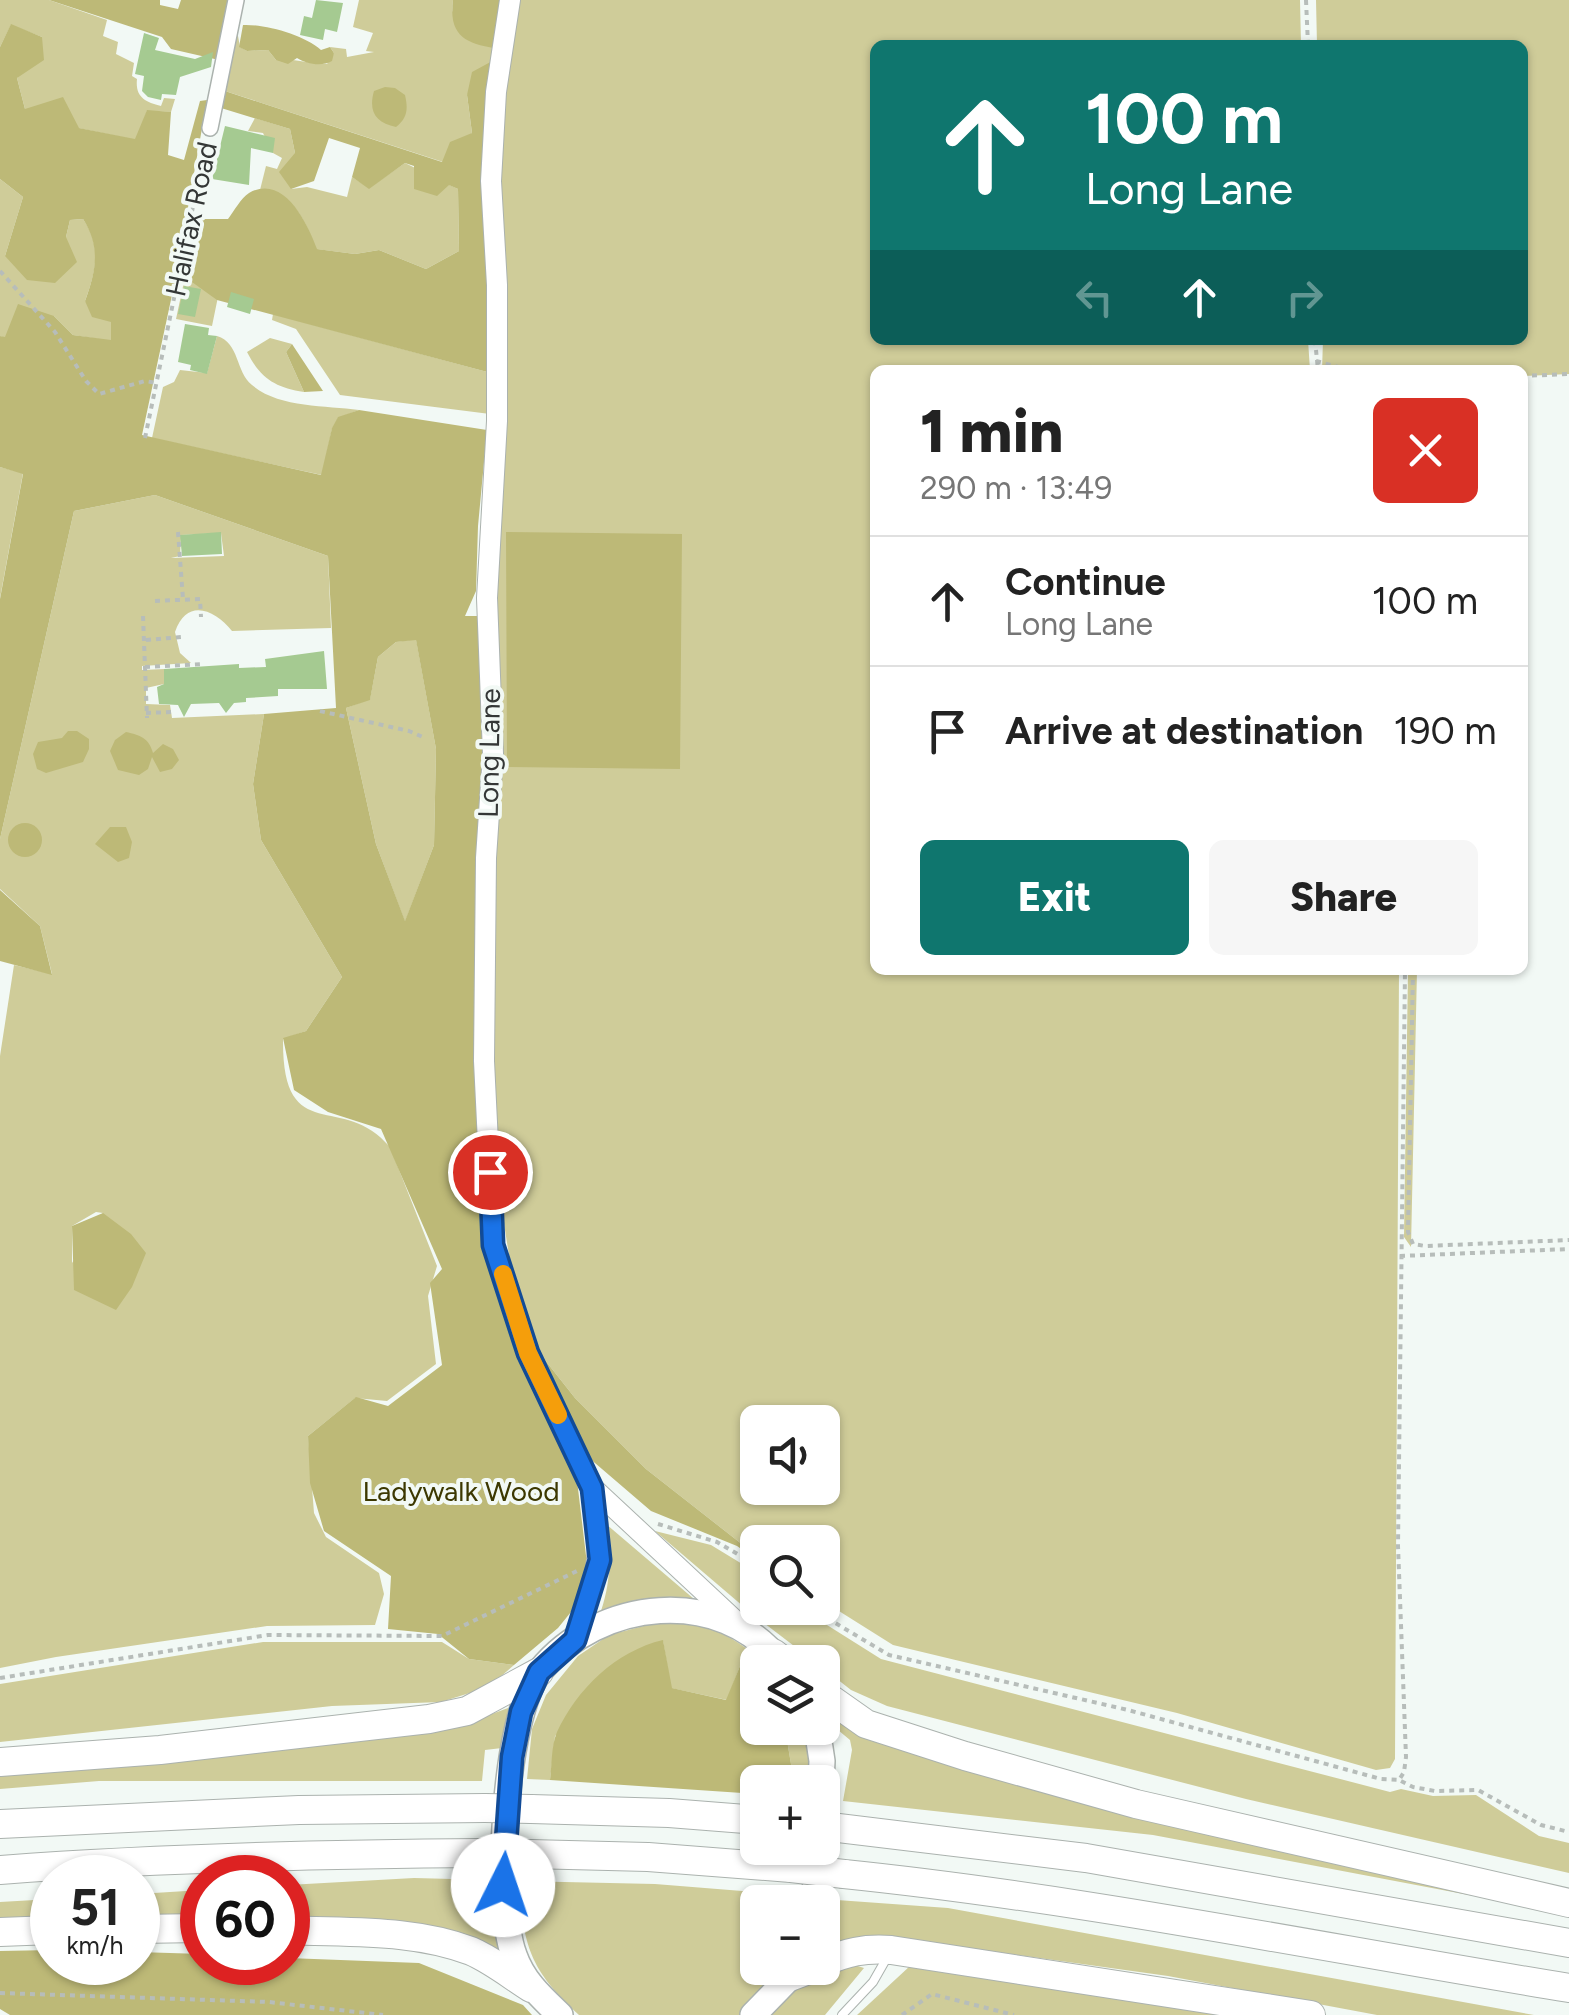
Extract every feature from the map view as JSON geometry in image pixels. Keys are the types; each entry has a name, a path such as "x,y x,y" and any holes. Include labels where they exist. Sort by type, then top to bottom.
{"highway":[{"path":"0,1762 160,1750 429,1719 467,1711 539,1672"},
{"path":"840,1706 866,1724 1136,1804 1569,1902"},
{"path":"0,1824 299,1810 485,1808 740,1819"},
{"path":"840,1827 1086,1858 1569,1943"},
{"path":"0,1870 286,1854 484,1853 791,1868 936,1884 1569,1988"},
{"path":"0,1932 30,1931"},
{"path":"310,1931 403,1934 432,1939 474,1952 531,1988"},
{"path":"840,1955 866,1948 891,1950 1311,2015"}],"main road":[{"path":"560,2015 531,1988 510,1942 503,1885 512,1757 521,1712 539,1672 575,1640 606,1622 649,1609 695,1612 748,1634 761,1645"},
{"path":"753,2015 784,1985"}],"street":[{"name":"Halifax Road","path":"210,128 236,0"},
{"name":"Long Lane","path":"510,0 496,92 491,181 498,421 487,598 493,754 486,858 484,1061 493,1245 528,1353 592,1488 600,1560 575,1640"},
{"name":"Long Lane","path":"592,1488 748,1634"}],"lane":[{"path":"842,2015 873,1982 891,1950"}],"path":[{"path":"1306,0 1308,40"},
{"name":"Halifax Road","path":"145,438 210,128"},
{"path":"0,271 55,332 86,381 99,394 145,381 157,384"},
{"path":"1315,345 1317,365"},
{"path":"1316,362 1329,365"},
{"path":"1528,376 1569,374"},
{"path":"178,532 183,600"},
{"path":"155,601 200,599 201,617"},
{"path":"144,616 146,716 171,712"},
{"path":"144,640 182,638"},
{"path":"145,667 203,663"},
{"path":"320,711 424,738"},
{"path":"1398,1780 1404,1772 1406,1757 1398,1546 1405,975"},
{"path":"1414,975 1408,1232 1413,1244 1569,1240"},
{"path":"1400,1256 1569,1249"},
{"path":"638,1532 648,1522 676,1527 740,1555"},
{"path":"0,1678 268,1634 442,1636 600,1560"},
{"path":"839,1625 890,1655 1128,1710 1413,1787 1478,1790 1541,1826 1569,1832"},
{"path":"0,1993 269,2002 383,2015"},
{"path":"902,2015 932,1994 1014,2015"}],"shaded area":[{"path":"0,0 49,0 107,20 103,36 118,42 116,54 134,63 132,76 137,79 139,94 161,106 164,98 175,99 171,112 147,111 136,140 78,128 25,109 17,78 42,37 11,25 0,47"},
{"path":"359,0 453,0 452,11 500,49 467,95 472,133 443,162 225,91 235,36 240,47 247,51 268,50 276,60 327,64 334,53 330,47 346,49 347,57 374,52 366,51 373,33 353,27"},
{"path":"516,0 1300,0 1301,40 870,40 870,345 1308,345 1310,365 870,365 870,975 1399,975 1395,1759 1390,1768 1376,1770 1177,1713 893,1645 840,1612 840,1525 740,1525 740,1543 646,1469 575,1398 537,1350 513,1280 501,1205 493,1067 496,181"},
{"path":"1316,0 1569,0 1569,374 1528,376 1528,365 1322,365 1323,345 1528,345 1528,40 1317,40"},
{"path":"255,118 290,129 295,153 291,189 307,187 347,197 352,177 369,188 405,163 458,189 459,251 426,269 379,250 355,254 316,249 296,209 281,196 260,190 266,166 277,169 282,158 273,153 263,133 248,131"},
{"path":"0,179 23,197 5,256 66,237 70,220 83,219 95,249 85,301 111,321 111,341 73,335 54,316 5,338 0,336"},
{"path":"185,277 220,287 212,326 176,319"},
{"path":"273,314 491,373 490,414 340,395 296,329 272,320"},
{"path":"217,336 230,345 247,379 263,392 289,402 359,410 338,418 322,475 152,438 163,387 174,382 180,370 207,373"},
{"path":"270,338 292,344 286,352 304,392 270,380 252,361 247,352"},
{"path":"0,467 23,473 0,598"},
{"path":"155,495 328,556 331,628 232,631 218,617 194,611 180,621 175,632 180,653 191,663 142,666 142,670 164,669 164,684 146,688 146,704 170,705 172,718 264,714 253,784 261,840 342,977 306,1031 283,1039 285,1073 293,1094 304,1106 372,1131 390,1147 437,1266 428,1296 436,1364 387,1401 355,1398 308,1436 314,1513 326,1537 379,1573 384,1594 375,1625 267,1626 0,1668 0,1056 14,965 52,974 40,926 0,889 0,839 74,511","holes":["221,533 224,556 171,558 180,556 181,535","96,1212 103,1213 72,1263 72,1226"]},
{"path":"416,639 436,749 434,845 405,922 376,844 346,708 370,699 378,657 396,642"},
{"path":"1408,975 1417,975 1411,1247 1404,1237"},
{"path":"606,1524 694,1599 647,1600 601,1611 609,1568"},
{"path":"655,1531 711,1545 740,1563 740,1604"},
{"path":"659,1622 716,1631 738,1643 740,1666 727,1700 671,1688 663,1641 555,1736 550,1780 527,1779 532,1729 546,1695 578,1656 609,1635"},
{"path":"767,1625 827,1625 881,1659 1390,1792 1401,1789 1433,1796 1476,1795 1539,1836 1569,1843 1569,1873 1246,1799 887,1706 840,1681 840,1645 793,1645"},
{"path":"263,1642 442,1642 469,1659 514,1665 476,1691 441,1702 332,1706 0,1742 0,1684"},
{"path":"513,1706 502,1748 485,1750 482,1781 99,1781 0,1789 0,1771 417,1734 457,1727"},
{"path":"840,1712 1475,1891 1474,1896 1153,1835 843,1801 852,1750 850,1740 840,1732"},
{"path":"788,1745 807,1745 809,1765 791,1765"},
{"path":"414,1878 491,1880 492,1923 503,1959 310,1929 310,1884"},
{"path":"519,1881 655,1884 740,1891 740,1985 769,1985 742,2015 579,2015 540,1970 523,1923"},
{"path":"180,1891 180,1926 160,1927 160,1893"},
{"path":"30,1900 30,1928 0,1929 0,1902"},
{"path":"840,1900 948,1908 1534,2015 1377,2015 1168,1976 996,1952 840,1951"},
{"path":"845,1962 864,1968 825,2015 767,2015 799,1985 840,1985 840,1964"},
{"path":"910,1966 1239,2015 857,2015"}],"green space":[{"path":"49,0 160,0 160,5 178,9 181,0 230,0 219,60 171,49 162,37"},
{"path":"453,0 506,0 500,49 478,45 457,31"},
{"name":"Ladywalk Wood","path":"11,24 42,37 44,60 17,78 25,109 63,97 79,128 135,139 147,110 171,112 168,155 184,160 200,101 207,100 175,281 142,435 321,475 338,417 359,410 487,430 476,591 465,616 478,616 483,631 487,1245 576,1472 587,1564 575,1607 558,1628 514,1665 469,1659 438,1634 388,1629 391,1576 324,1531 310,1483 308,1436 356,1397 388,1406 442,1365 430,1283 442,1269 381,1129 328,1112 294,1090 283,1038 306,1031 342,977 261,840 253,784 264,714 336,708 328,556 155,495 74,511 0,839 0,599 23,474 0,467 0,336 5,337 18,304 54,316 73,335 111,340 111,322 92,317 85,301 95,259 83,219 70,220 66,237 77,262 55,283 27,280 5,256 23,197 0,179 0,47","holes":["416,640 436,749 434,845 405,921 376,844 346,708 370,700 378,657 396,642"]},
{"path":"243,25 284,32 321,50 330,47 334,53 332,61 314,64 297,58 288,64 276,60 268,50 247,51 239,47"},
{"path":"496,59 491,373 217,300 185,277 191,239 200,219 228,219 246,195 262,189 284,195 293,204 317,249 355,254 379,250 426,269 459,251 458,189 449,185 437,196 414,189 414,166 405,163 369,189 352,177 360,148 329,138 314,181 291,189 279,172 295,153 290,129 221,108 225,91 442,162 450,142 472,133 467,95 472,72"},
{"path":"385,87 405,95 406,113 396,127 383,123 373,111 374,91"},
{"path":"292,344 323,391 304,392 286,352"},
{"path":"506,532 682,534 680,769 507,767"},
{"path":"68,731 77,731 89,739 83,762 46,773 37,769 33,754 38,742 62,738"},
{"path":"126,732 143,738 153,753 163,744 173,749 179,760 172,769 160,772 152,757 148,769 139,775 118,770 110,751 115,740"},
{"path":"25,823 37,828 42,840 37,852 25,857 13,852 8,840 13,828"},
{"path":"110,827 126,827 132,842 129,858 118,862 95,844"},
{"path":"0,890 40,926 52,975 0,961"},
{"path":"103,1213 131,1234 146,1253 132,1287 116,1310 74,1290 72,1226"},
{"path":"537,1350 575,1398 646,1469 740,1543 740,1548 651,1511 581,1451"},
{"path":"663,1640 672,1688 726,1700 740,1666 740,1745 788,1745 791,1765 740,1765 740,1793 550,1780 555,1737 575,1701 600,1674 646,1645"},
{"path":"30,1950 30,1985 160,1985 160,1953 180,1953 180,1985 310,1985 310,1959 419,1963 523,2005 532,2015 10,2015 0,2009 0,1951"}],"building":[{"path":"316,0 343,3 337,32 325,29 323,40 300,35 304,16 312,18"},
{"path":"144,33 159,38 155,50 195,59 213,52 211,67 180,77 176,95 162,94 161,100 148,97 142,91 144,76 135,74"},
{"path":"225,126 275,138 273,153 251,148 249,185 212,179"},
{"path":"184,286 201,289 195,317 178,314"},
{"path":"231,292 254,299 250,314 227,307"},
{"path":"185,324 209,328 208,335 217,336 207,374 178,362"},
{"path":"221,532 222,554 182,556 180,535"},
{"path":"324,651 327,689 278,689 278,696 246,698 246,702 234,703 226,713 219,703 191,704 184,717 178,705 159,704 157,687 164,684 164,669 239,664 239,668 266,667 265,659"}],"slow traffic":[{"path":"503,1274 528,1353 558,1415"}],"route":[{"path":"490,1172 493,1245 528,1353 592,1488 600,1560 575,1640 539,1672 521,1712 512,1757 503,1885"}]}
